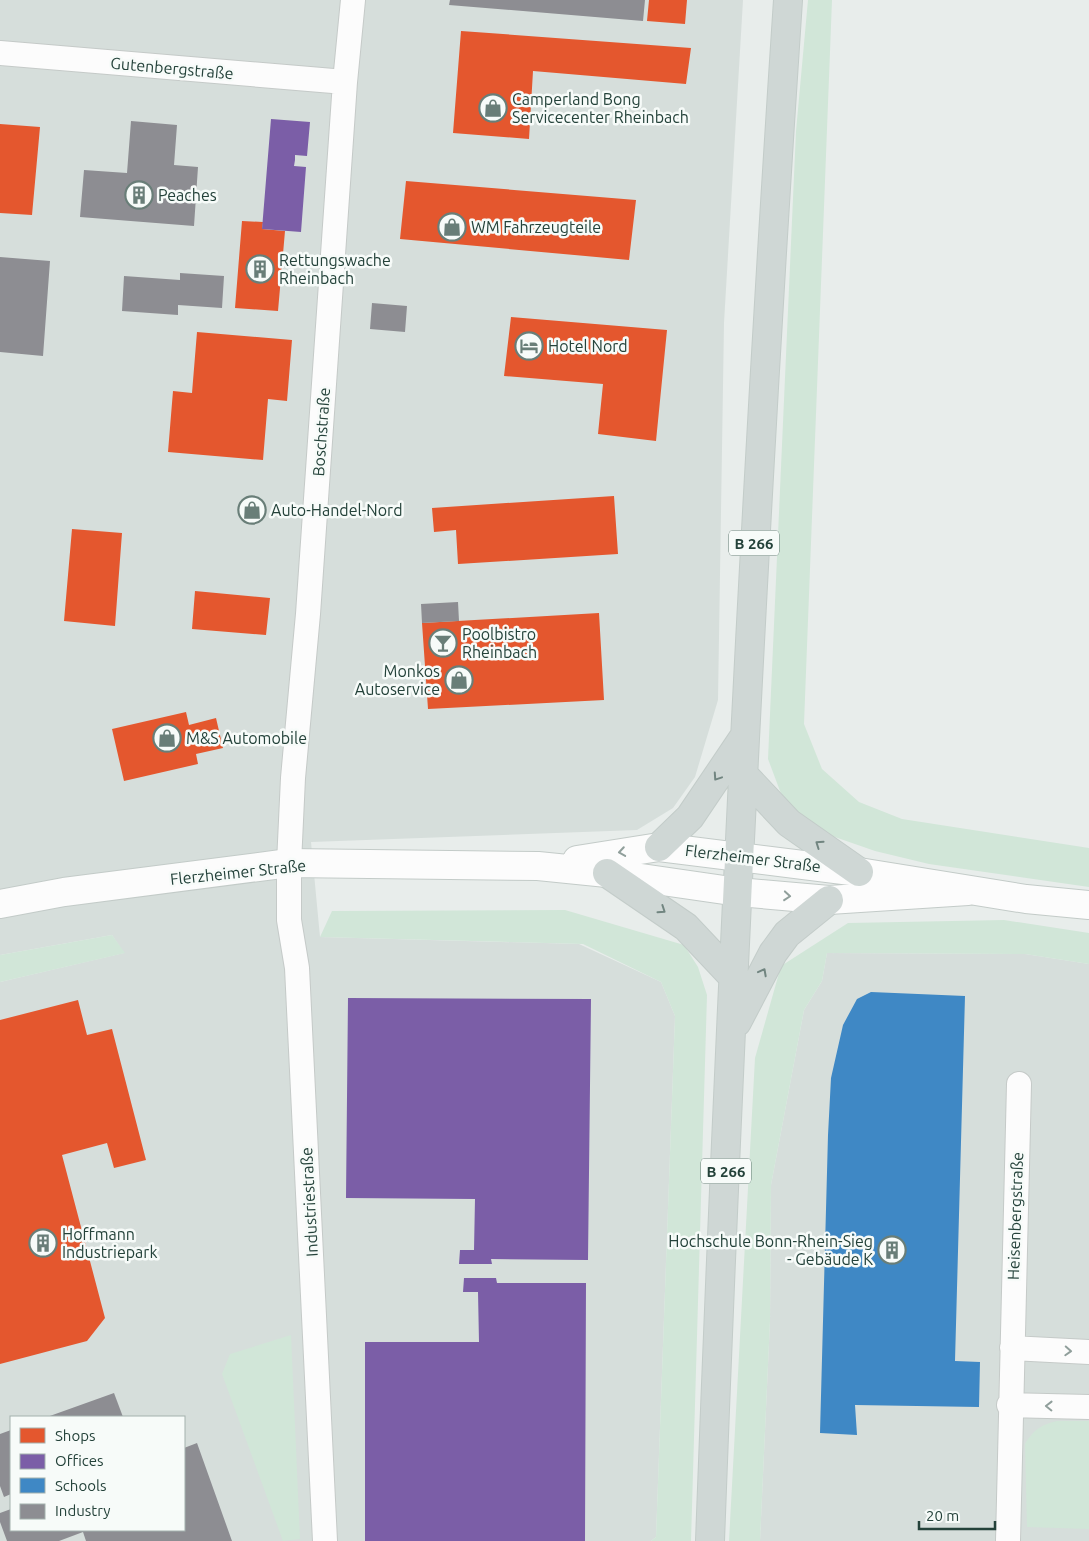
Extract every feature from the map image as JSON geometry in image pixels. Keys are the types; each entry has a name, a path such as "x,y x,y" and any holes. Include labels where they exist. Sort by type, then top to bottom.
{"main road":[{"name":"B 266","path":"710,1541 735,979 742,772 765,348 788,0"},
{"path":"659,847 690,817 744,737"},
{"path":"742,772 789,823 859,872"},
{"name":"Flerzheimer Straße","path":"538,866 659,847 859,872 968,890 1089,905"},
{"name":"Flerzheimer Straße","path":"0,904 64,892 289,863 538,866 607,873 738,892 829,900 968,890"},
{"path":"607,873 686,927 735,979"},
{"path":"732,1030 773,953 787,934 829,900"}],"street":[{"name":"Boschstraße","path":"289,863 293,778 308,614 345,82 353,0"},
{"name":"Gutenbergstraße","path":"0,53 345,82"},
{"name":"Industriestraße","path":"289,863 289,920 298,988 325,1541"},
{"name":"Heisenbergstraße","path":"1008,1541 1009,1405 1019,1084"},
{"path":"1012,1348 1089,1352"},
{"path":"1009,1405 1089,1407"}],"shaded area":[{"path":"0,0 743,0 724,323 718,700 695,777 673,808 637,830 311,842 320,937 579,944 661,982 675,1016 656,1537 651,1541 0,1541 0,982 124,953 112,935 0,955"},
{"path":"827,953 1025,954 1089,964 1089,1541 760,1541 770,1321 771,1185 804,1010 822,981"}],"green space":[{"path":"808,0 832,0 804,724 822,769 859,802 902,819 1089,848 1089,887 929,864 875,851 832,836 790,808 780,791 768,759 796,131"},
{"path":"565,910 684,945 698,967 707,995 691,1541 651,1541 656,1537 675,1016 661,982 583,944 320,937 332,911"},
{"path":"1004,920 1089,933 1089,964 1025,954 827,953 822,981 804,1010 771,1185 770,1321 760,1541 729,1541 755,1058 781,966 848,923"},
{"path":"112,935 125,953 0,982 0,955"},
{"path":"291,1335 300,1539 283,1541 222,1374 230,1354"},
{"path":"1057,1421 1089,1421 1089,1529 1027,1527 1025,1444 1038,1428"}],"building: Shops":[{"path":"649,0 687,0 685,24 647,21"},
{"name":"Camperland Bong Servicecenter Rheinbach","path":"461,31 691,48 686,84 533,71 529,139 453,133"},
{"path":"0,124 40,127 32,215 0,213"},
{"path":"406,181 636,200 629,260 400,239"},
{"name":"Rettungswache Rheinbach","path":"242,221 263,222 262,229 285,231 278,311 235,308"},
{"path":"511,317 667,330 656,441 598,434 603,384 504,376"},
{"path":"197,332 292,340 287,401 268,399 263,460 168,452 173,391 192,393"},
{"path":"614,496 618,554 458,564 456,530 434,532 432,508"},
{"path":"72,529 122,533 115,626 64,621"},
{"path":"195,591 270,598 266,635 192,629"},
{"path":"599,613 604,700 428,709 422,623"},
{"name":"M&S Automobile","path":"186,712 189,725 216,718 223,748 196,754 198,764 124,781 112,729"},
{"name":"Hoffmann Industriepark","path":"78,1000 87,1035 112,1029 146,1160 114,1168 107,1143 62,1155 105,1318 87,1341 0,1364 0,1020"}],"building: Offices":[{"path":"271,119 310,122 307,156 295,155 294,166 306,167 301,232 262,229"},
{"path":"348,998 591,999 588,1260 491,1259 492,1264 459,1264 460,1250 474,1250 475,1199 346,1198"},
{"path":"464,1278 496,1278 497,1283 586,1283 585,1541 365,1541 365,1342 479,1342 478,1292 463,1292"}],"building: Schools":[{"name":"Hochschule Bonn-Rhein-Sieg - Gebäude K","path":"871,992 965,996 955,1361 980,1362 979,1407 855,1405 857,1435 820,1433 831,1078 843,1025 857,999"}],"building: Industry":[{"path":"450,0 645,0 643,21 449,5"},
{"name":"Peaches","path":"131,121 177,125 174,165 198,167 194,226 80,217 84,170 127,173"},
{"path":"0,257 50,261 43,356 0,352"},
{"path":"180,273 224,276 222,308 178,305 178,315 122,311 124,276 180,280"},
{"path":"372,303 407,306 405,332 370,329"},
{"path":"458,602 459,621 422,623 421,604"},
{"path":"114,1393 123,1416 50,1416"},
{"path":"10,1430 10,1494 4,1497 0,1486 0,1434"},
{"path":"197,1443 232,1541 86,1541 83,1532 59,1541 7,1541 0,1522 0,1513 10,1509 10,1531 185,1531 185,1448"}],"place":[{"name":"Camperland Bong Servicecenter Rheinbach","path":"493,108"},
{"name":"Peaches","path":"139,195"},
{"name":"WM Fahrzeugteile","path":"452,227"},
{"name":"Rettungswache Rheinbach","path":"260,269"},
{"name":"Hotel Nord","path":"529,346"},
{"name":"Auto-Handel-Nord","path":"252,510"},
{"name":"Poolbistro Rheinbach","path":"443,643"},
{"name":"Monkos Autoservice","path":"459,680"},
{"name":"M&S Automobile","path":"167,738"},
{"name":"Hoffmann Industriepark","path":"43,1243"},
{"name":"Hochschule Bonn-Rhein-Sieg - Gebäude K","path":"892,1250"}]}
